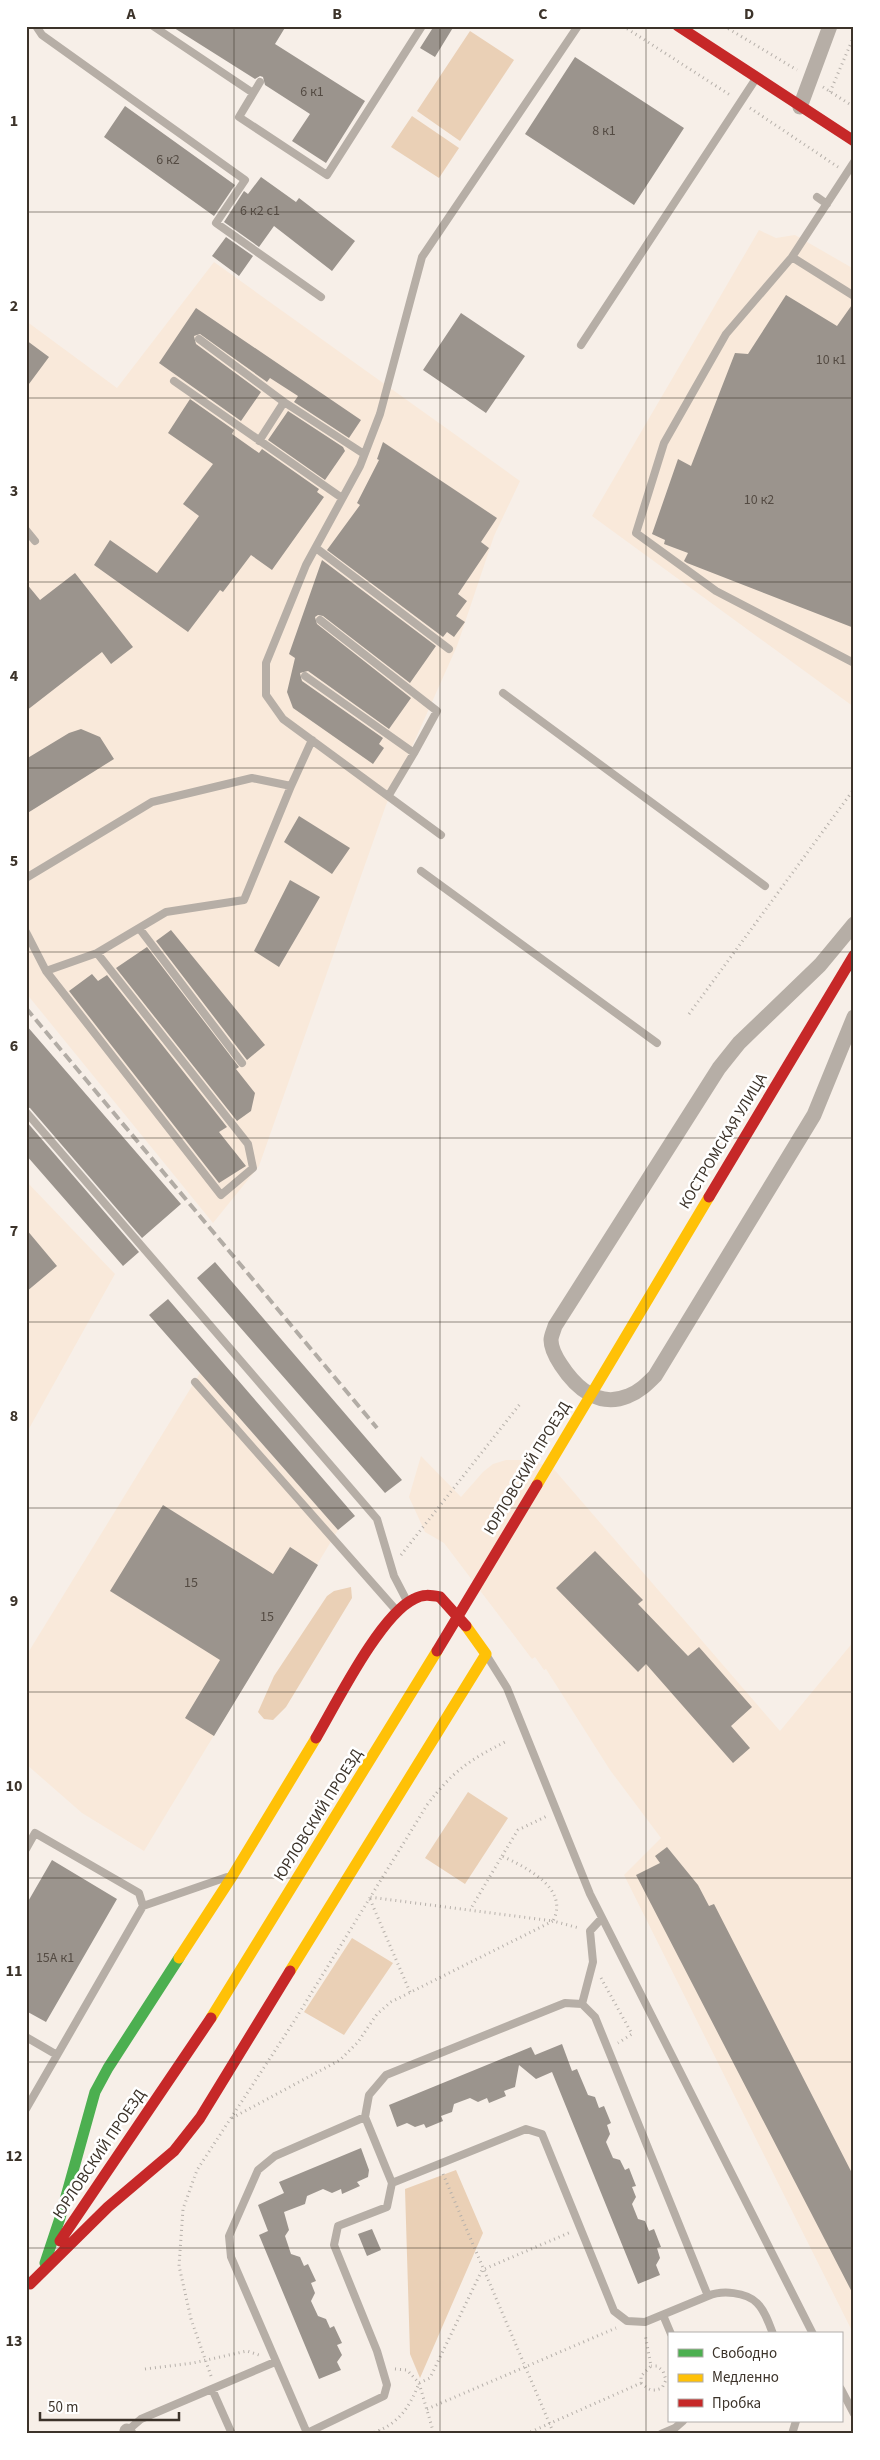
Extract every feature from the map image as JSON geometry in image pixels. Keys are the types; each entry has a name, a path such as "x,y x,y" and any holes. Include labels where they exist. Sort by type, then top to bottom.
{"main road":[{"path":"678,26 800,108 854,140"},
{"name":"КОСТРОМСКАЯ УЛИЦА","path":"620,1345 854,955"},
{"name":"ЮРЛОВСКИЙ ПРОЕЗД","path":"28,2287 227,1994 426,1670 620,1345"},
{"path":"28,2287 108,2207 174,2151 200,2118 486,1654 449,1604 440,1597 421,1596 408,1603 397,1611 378,1634 233,1875 108,2068 95,2092 60,2218 45,2263"}],"street":[{"path":"800,108 830,26"},
{"path":"854,924 820,965 738,1043 719,1068 555,1326 551,1341 556,1358 568,1377 582,1390 595,1398 610,1400 627,1397 642,1388 655,1376 814,1115 854,1017"}],"lane":[{"path":"36,26 42,35 245,180 216,223 320,297"},
{"path":"153,26 253,93"},
{"path":"260,82 238,117 327,175 422,26"},
{"path":"442,835 283,719 266,695 266,663 306,565 364,454 380,414 422,258 578,26"},
{"path":"581,345 756,78"},
{"path":"854,162 792,258 726,334 664,443 636,533 716,591 854,663"},
{"path":"817,198 827,204"},
{"path":"792,258 854,296"},
{"path":"199,339 284,402 364,454"},
{"path":"174,381 342,498"},
{"path":"260,440 284,402"},
{"path":"26,530 35,541"},
{"path":"316,548 450,649"},
{"path":"320,620 437,711 389,795"},
{"path":"305,676 414,753"},
{"path":"504,693 765,886"},
{"path":"46,971 98,953 166,912 244,900 312,740"},
{"path":"26,878 152,802 252,778 291,786"},
{"path":"421,871 657,1043"},
{"path":"139,928 242,1063"},
{"path":"26,932 46,971 221,1195 253,1168 248,1144 98,953"},
{"path":"26,1112 378,1519 394,1576 408,1603"},
{"path":"195,1382 397,1611"},
{"path":"486,1654 507,1688 590,1894 812,2332"},
{"path":"26,1849 35,1833 139,1893 143,1906"},
{"path":"26,2108 143,1906 233,1875"},
{"path":"582,2004 593,1962 590,1931 602,1918"},
{"path":"365,2118 275,2156 258,2170 229,2236 231,2257 307,2433 384,2396 387,2385 334,2244 338,2226 386,2207 392,2184 365,2118 368,2095 386,2075 564,2003 582,2004 595,2017 708,2296"},
{"path":"26,2037 57,2055"},
{"path":"392,2184 526,2129 542,2134 614,2311 627,2321 643,2322 708,2296 730,2292 756,2301 767,2316 772,2332"},
{"path":"663,2314 670,2332"},
{"path":"128,2433 141,2419 275,2362"},
{"path":"212,2389 232,2434"},
{"path":"842,2392 854,2414"},
{"path":"661,2434 675,2428 682,2422"},
{"path":"792,2434 796,2422"}],"path":[{"path":"724,26 812,79 854,107"},
{"path":"830,92 854,36"},
{"path":"689,1014 854,789"},
{"path":"400,1557 520,1404"},
{"path":"212,2389 206,2360 191,2319 180,2266 183,2208 196,2170 293,2024 427,1805 446,1781 474,1758 507,1741"},
{"path":"470,1910 518,1830 547,1815"},
{"path":"232,2118 340,2060 358,2042 377,2014 390,2002 553,1921 557,1913 553,1894 546,1883 535,1872 502,1856"},
{"path":"369,1897 553,1921 590,1931"},
{"path":"369,1897 410,1992"},
{"path":"593,1962 632,2034 608,2049"},
{"path":"439,2164 482,2270 554,2434"},
{"path":"369,2434 379,2431 393,2422 410,2406 419,2383 430,2378 482,2270 580,2228"},
{"path":"427,2409 619,2327 627,2321"},
{"path":"643,2322 650,2366"},
{"path":"145,2369 206,2360 247,2351 275,2362"},
{"path":"650,2366 657,2366 663,2371 666,2380 662,2388 655,2391 649,2390 641,2383 641,2376 650,2366"},
{"path":"382,2369 407,2370 419,2383 434,2434"},
{"path":"526,2434 641,2383"},
{"path":"379,2431 389,2434"}],"shaded area":[{"path":"470,31 514,60 460,141 417,111"},
{"path":"412,116 459,148 439,178 391,147"},
{"path":"759,230 776,238 795,235 854,269 854,707 592,516"},
{"path":"214,262 520,481 494,536 457,646 386,805 259,1166 213,1223 26,993 26,321 117,388"},
{"path":"26,1181 115,1274 26,1434"},
{"path":"200,1373 338,1530 144,1851 82,1813 26,1764 26,1656"},
{"path":"421,1456 461,1497 483,1472 493,1464 506,1460 525,1460 552,1467 780,1731 854,1641 854,2335 624,1875 661,1838 610,1770 546,1669 544,1670 535,1657 532,1659 444,1543 425,1532 409,1497"},
{"path":"351,1587 352,1598 286,1707 273,1720 264,1719 258,1712 274,1676 327,1596 334,1591"},
{"path":"468,1792 508,1818 465,1884 425,1858"},
{"path":"352,1938 393,1963 344,2035 304,2012"},
{"path":"456,2170 483,2233 420,2378 410,2354 405,2189"}],"building":[{"path":"171,26 286,26 275,44 365,101 326,163 292,141 310,114 265,85 263,77 260,76 255,79"},
{"path":"434,26 454,26 435,57 420,48"},
{"path":"575,57 684,128 634,205 525,134"},
{"path":"125,106 235,185 214,216 104,137"},
{"path":"261,177 296,202 299,198 355,241 332,271 274,226 259,247 224,222 244,191 248,194"},
{"path":"226,237 253,256 239,276 212,256"},
{"path":"786,295 837,326 854,302 854,628 687,563 684,561 688,553 664,544 665,540 652,534 678,459 691,466 735,353 748,354"},
{"path":"196,308 361,420 349,438 294,402 298,396 270,378 267,382 200,334 194,336 196,344 261,392 241,421 159,363"},
{"path":"461,313 525,356 486,413 423,370"},
{"path":"26,340 49,357 26,388"},
{"path":"190,399 234,430 232,434 259,453 262,449 319,489 317,492 324,497 272,570 251,555 223,592 220,590 188,632 94,565 110,540 157,573 199,516 183,504 213,464 168,433"},
{"path":"288,411 343,447 345,451 325,480 268,440"},
{"path":"383,442 497,518 481,542 489,548 458,594 467,601 456,616 465,622 454,637 447,632 443,637 327,550 360,505 357,503 379,460 377,459"},
{"path":"322,560 436,646 410,683 323,616 318,615 315,617 317,624 411,698 389,729 308,671 300,673 302,681 383,738 379,744 384,748 373,764 293,708 287,692 295,658 289,654"},
{"path":"75,573 133,647 111,664 102,652 26,711 26,583 40,600"},
{"path":"81,729 100,737 114,759 26,814 26,759 69,733"},
{"path":"299,816 350,848 332,874 284,842"},
{"path":"290,880 320,897 279,967 254,951"},
{"path":"171,930 265,1045 247,1060 156,941"},
{"path":"147,947 239,1067 236,1069 255,1093 251,1111 237,1121 116,968"},
{"path":"92,974 98,981 107,975 227,1127 219,1132 246,1166 219,1183 69,991"},
{"path":"26,1025 181,1204 142,1238 30,1108 26,1107"},
{"path":"26,1121 139,1252 123,1266 26,1155"},
{"path":"26,1229 57,1266 26,1292"},
{"path":"215,1262 402,1480 385,1493 197,1278"},
{"path":"168,1299 355,1516 338,1530 149,1315"},
{"path":"163,1505 273,1574 290,1547 318,1565 214,1736 185,1718 220,1660 110,1591"},
{"path":"595,1551 643,1600 638,1604 688,1656 699,1647 752,1707 731,1726 750,1748 733,1763 646,1664 638,1672 556,1588"},
{"path":"667,1847 698,1885 709,1906 714,1904 854,2177 854,2296 636,1875 660,1863 655,1856"},
{"path":"52,1860 117,1899 46,2022 26,2011 26,1905"},
{"path":"562,2044 572,2071 577,2069 588,2095 595,2097 599,2108 604,2106 611,2123 607,2125 610,2134 606,2142 613,2158 620,2160 625,2170 629,2168 636,2186 632,2187 636,2197 632,2204 638,2219 645,2221 649,2231 654,2229 661,2247 657,2248 660,2258 656,2265 660,2275 638,2284 552,2072 536,2079 519,2065 515,2087 504,2091 506,2096 489,2103 487,2098 478,2102 470,2098 454,2104 452,2112 441,2116 443,2121 426,2128 424,2124 415,2127 407,2123 397,2127 389,2105 531,2047 535,2055"},
{"path":"361,2148 369,2170 368,2177 357,2182 360,2186 342,2194 341,2189 332,2193 323,2189 307,2196 305,2204 284,2212 289,2230 285,2236 291,2254 300,2257 304,2266 308,2264 316,2281 311,2283 315,2293 311,2301 318,2316 326,2319 330,2328 334,2326 342,2343 337,2345 342,2355 337,2362 341,2370 319,2379 259,2235 268,2231 258,2205 284,2193 279,2182"},
{"path":"372,2229 381,2250 367,2256 358,2234"}],"railway":[{"path":"26,1008 377,1428"}],"traffic: fast":[{"path":"45,2263 60,2218 95,2092 108,2068 179,1958"}],"traffic: slow":[{"path":"537,1485 709,1197"},
{"path":"290,1971 486,1654 466,1626"},
{"path":"211,2018 437,1651"},
{"path":"179,1958 233,1875 316,1738"}],"traffic: jam":[{"path":"678,26 854,141"},
{"path":"709,1197 854,955"},
{"path":"437,1651 537,1485"},
{"path":"316,1738 373,1641 401,1608 420,1596 440,1597 466,1626"},
{"path":"30,2284 108,2207 174,2151 200,2118 290,1971"},
{"path":"60,2241 211,2018"}]}
